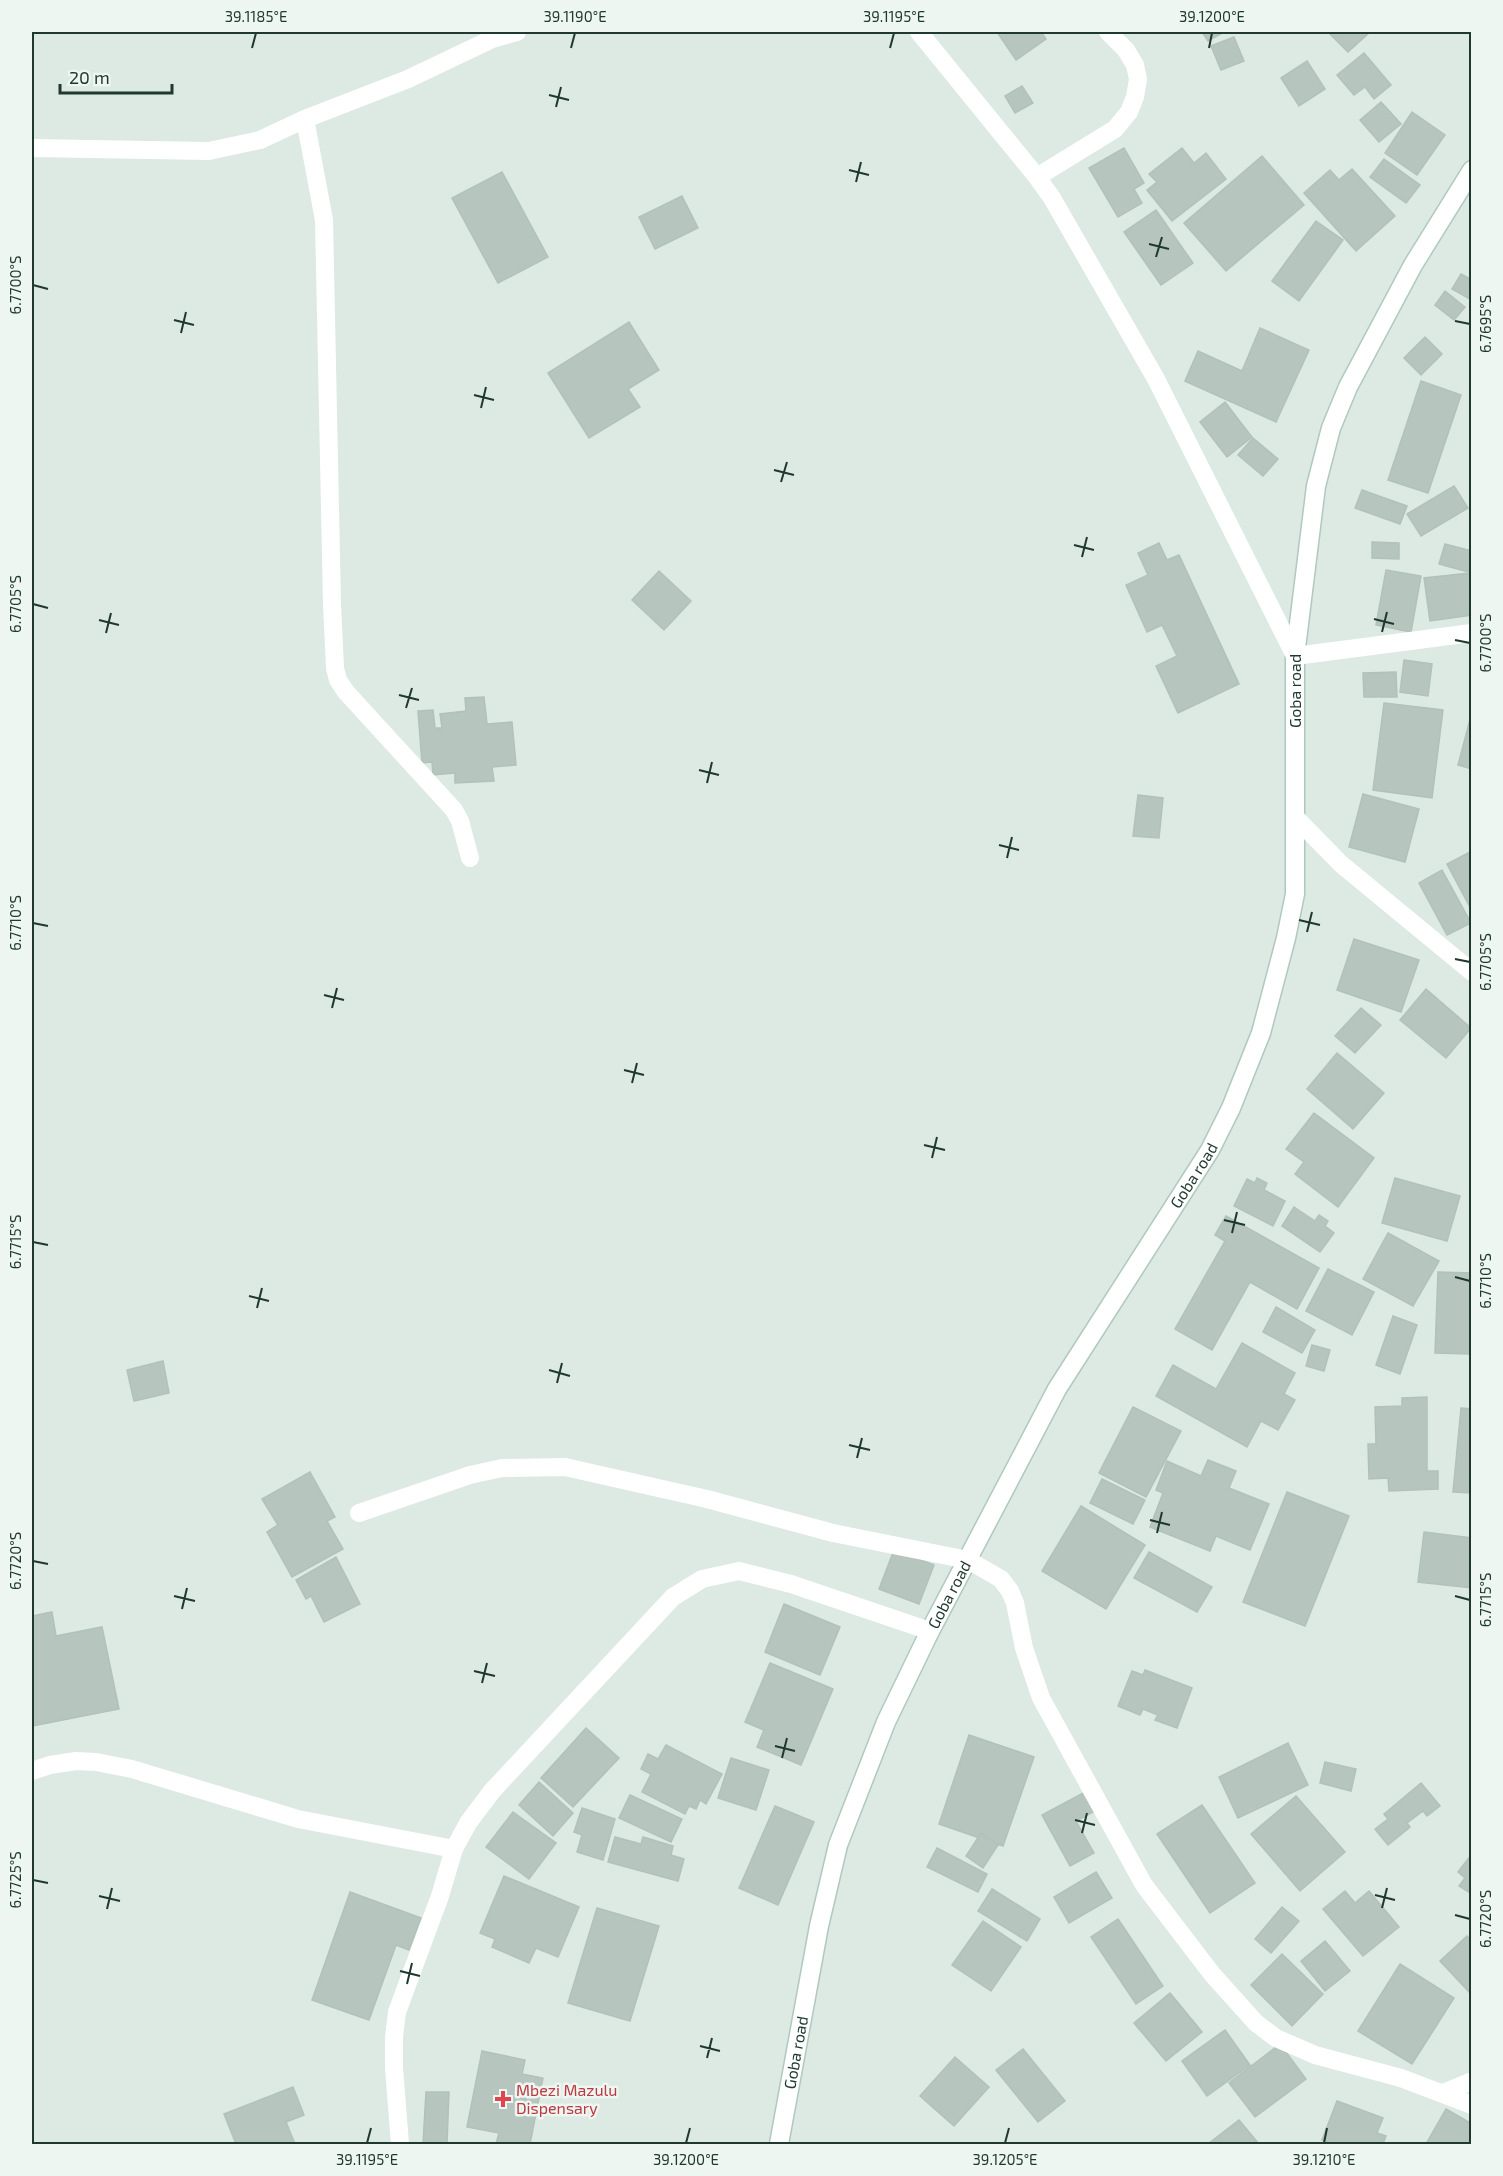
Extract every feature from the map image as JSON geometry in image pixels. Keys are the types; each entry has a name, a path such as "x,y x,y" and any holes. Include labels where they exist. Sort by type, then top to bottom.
{"street":[{"path":"32,148 209,151 261,140 305,119 408,79 492,39 518,32"},
{"path":"919,32 1037,177 1101,282 1156,379 1295,656 1472,633"},
{"path":"1037,177 1115,129 1129,112 1135,97 1138,79 1135,65 1126,50 1108,32"},
{"path":"305,119 324,220 335,668 338,680 346,692 454,810 460,822 470,858"},
{"name":"Goba road","path":"779,2145 819,1926 838,1845 886,1722 930,1631 1057,1389 1210,1150 1231,1108 1262,1033 1295,894 1295,656 1316,486 1331,428 1348,387 1413,266 1472,170"},
{"path":"1295,817 1341,864 1472,972"},
{"path":"359,1513 470,1475 502,1468 565,1467 706,1499 833,1533 968,1560 1001,1579 1010,1591 1015,1603 1024,1648 1047,1708 1144,1886 1212,1974 1256,2023 1276,2038 1315,2055 1401,2078 1472,2105"},
{"path":"400,2145 394,2068 397,2012 440,1896 454,1849 468,1823 492,1791 673,1597 702,1579 739,1571 791,1584 930,1631"},
{"path":"32,1771 50,1765 76,1761 96,1762 132,1769 298,1819 454,1849"},
{"path":"1443,2093 1472,2081"}],"building":[{"path":"997,32 1041,32 1046,39 1016,60"},
{"path":"1202,32 1224,32 1208,41"},
{"path":"1328,32 1370,32 1348,52"},
{"path":"1234,37 1244,61 1221,70 1211,46"},
{"path":"1364,53 1391,85 1374,99 1365,87 1354,95 1337,75"},
{"path":"1307,61 1325,89 1299,106 1281,78"},
{"path":"1022,86 1033,103 1015,113 1005,96"},
{"path":"1381,102 1401,124 1379,142 1360,120"},
{"path":"1412,112 1445,135 1417,175 1385,153"},
{"path":"1124,148 1144,183 1134,189 1142,203 1118,217 1089,168"},
{"path":"1182,148 1194,163 1206,153 1226,179 1172,221 1147,190 1157,182 1149,174"},
{"path":"1262,156 1304,205 1226,271 1184,223"},
{"path":"1384,159 1420,185 1406,203 1370,177"},
{"path":"1352,169 1395,216 1356,251 1304,193 1330,170 1339,180"},
{"path":"502,172 548,257 498,283 452,198"},
{"path":"682,196 698,228 655,249 639,217"},
{"path":"1156,210 1193,263 1161,285 1124,232"},
{"path":"1316,221 1343,240 1299,301 1272,281"},
{"path":"1461,274 1472,280 1470,299 1452,289"},
{"path":"1445,291 1465,307 1454,320 1435,305"},
{"path":"629,322 659,370 628,389 640,407 589,438 548,373"},
{"path":"1260,328 1309,350 1276,422 1185,381 1198,351 1242,371"},
{"path":"1425,337 1442,354 1421,375 1404,358"},
{"path":"1421,381 1461,395 1428,493 1388,480"},
{"path":"1225,402 1252,437 1227,457 1200,422"},
{"path":"1253,438 1278,459 1263,476 1238,455"},
{"path":"1454,486 1468,508 1421,536 1407,514"},
{"path":"1362,490 1407,506 1400,524 1355,508"},
{"path":"1372,542 1399,543 1399,559 1372,558"},
{"path":"1159,543 1167,560 1179,555 1239,684 1178,713 1156,666 1177,656 1162,625 1147,632 1126,585 1148,575 1138,553"},
{"path":"1445,544 1472,551 1472,573 1439,564"},
{"path":"1386,570 1421,576 1411,632 1376,625"},
{"path":"659,571 691,601 664,630 632,600"},
{"path":"1469,573 1472,615 1430,621 1424,578"},
{"path":"1404,660 1432,664 1428,696 1400,692"},
{"path":"1396,672 1397,697 1364,697 1363,673"},
{"path":"484,697 487,724 512,722 516,765 492,767 494,781 455,783 455,773 433,775 432,762 422,763 418,711 433,710 435,728 442,728 440,714 466,711 465,698"},
{"path":"1384,703 1443,710 1432,798 1373,790"},
{"path":"1472,712 1472,769 1458,765"},
{"path":"1363,794 1419,809 1405,862 1349,847"},
{"path":"1138,795 1163,798 1159,838 1133,836"},
{"path":"1472,851 1472,911 1447,864"},
{"path":"1442,870 1471,923 1447,935 1419,883"},
{"path":"1354,939 1419,960 1401,1012 1337,990"},
{"path":"1426,989 1471,1028 1446,1058 1400,1020"},
{"path":"1361,1008 1381,1025 1355,1053 1335,1036"},
{"path":"1337,1053 1384,1093 1353,1129 1307,1089"},
{"path":"1314,1113 1374,1158 1338,1207 1295,1174 1304,1162 1286,1149"},
{"path":"1257,1178 1267,1183 1264,1190 1285,1201 1273,1226 1234,1206 1247,1179 1255,1183"},
{"path":"1395,1178 1460,1196 1447,1241 1382,1223"},
{"path":"1294,1207 1315,1221 1319,1215 1328,1221 1325,1226 1334,1233 1320,1252 1282,1226"},
{"path":"1226,1216 1319,1268 1297,1309 1250,1282 1212,1350 1175,1329 1225,1241 1215,1235"},
{"path":"1388,1233 1439,1261 1413,1306 1363,1279"},
{"path":"1328,1269 1374,1292 1352,1335 1306,1311"},
{"path":"1438,1272 1472,1273 1470,1354 1435,1353"},
{"path":"1276,1307 1315,1330 1302,1353 1263,1332"},
{"path":"1393,1316 1417,1325 1400,1374 1376,1365"},
{"path":"1242,1343 1295,1373 1284,1394 1295,1400 1278,1430 1261,1421 1247,1447 1156,1396 1173,1365 1216,1389"},
{"path":"1312,1345 1330,1350 1324,1371 1306,1366"},
{"path":"163,1361 169,1393 134,1401 127,1370"},
{"path":"1427,1397 1427,1471 1438,1471 1438,1489 1389,1491 1388,1478 1369,1479 1368,1444 1376,1444 1375,1407 1402,1406 1402,1398"},
{"path":"1133,1407 1181,1431 1146,1497 1099,1473"},
{"path":"1461,1408 1472,1409 1472,1493 1453,1492"},
{"path":"1208,1460 1236,1471 1229,1488 1269,1504 1250,1550 1216,1536 1210,1551 1150,1527 1163,1493 1156,1490 1167,1461 1201,1476"},
{"path":"310,1472 335,1517 327,1521 343,1549 292,1577 267,1532 278,1525 262,1499"},
{"path":"1102,1479 1145,1500 1133,1524 1090,1503"},
{"path":"1287,1492 1349,1516 1305,1626 1243,1602"},
{"path":"1081,1506 1145,1545 1106,1609 1042,1571"},
{"path":"1424,1532 1472,1538 1472,1588 1418,1582"},
{"path":"894,1550 934,1565 919,1604 879,1589"},
{"path":"1149,1552 1212,1587 1197,1612 1134,1578"},
{"path":"336,1557 360,1604 324,1622 311,1596 306,1599 296,1580"},
{"path":"784,1604 840,1627 820,1675 765,1652"},
{"path":"52,1612 56,1636 102,1627 119,1709 32,1726 32,1616"},
{"path":"770,1663 833,1689 801,1765 757,1747 764,1730 745,1722"},
{"path":"1145,1670 1192,1688 1177,1728 1155,1720 1158,1715 1143,1709 1140,1715 1118,1706 1132,1671 1143,1675"},
{"path":"586,1728 619,1758 573,1807 541,1778"},
{"path":"969,1735 1034,1757 1003,1846 939,1824"},
{"path":"1288,1743 1308,1785 1238,1818 1219,1777"},
{"path":"666,1745 722,1774 706,1804 700,1800 696,1809 689,1806 685,1814 642,1792 651,1774 641,1769 648,1754 658,1759"},
{"path":"731,1758 769,1770 756,1810 718,1798"},
{"path":"1325,1762 1356,1769 1351,1791 1320,1783"},
{"path":"539,1782 573,1813 553,1836 519,1805"},
{"path":"1421,1783 1440,1806 1427,1816 1423,1811 1407,1823 1410,1827 1388,1845 1375,1829 1388,1819 1384,1814"},
{"path":"1085,1792 1095,1811 1076,1821 1094,1853 1070,1866 1042,1815"},
{"path":"630,1795 682,1819 671,1842 619,1818"},
{"path":"1296,1796 1345,1852 1300,1891 1251,1834"},
{"path":"1202,1805 1255,1883 1210,1913 1157,1834"},
{"path":"775,1806 814,1822 778,1905 739,1888"},
{"path":"582,1808 615,1819 603,1860 577,1852 582,1835 574,1832"},
{"path":"513,1812 556,1843 529,1879 486,1847"},
{"path":"981,1833 998,1845 983,1868 966,1856"},
{"path":"615,1837 641,1844 643,1837 673,1846 671,1855 684,1859 678,1881 608,1862"},
{"path":"937,1848 987,1874 978,1892 927,1867"},
{"path":"1472,1854 1472,1894 1459,1886 1465,1878 1458,1872"},
{"path":"1096,1872 1112,1898 1069,1923 1054,1897"},
{"path":"504,1876 579,1907 558,1957 536,1948 529,1963 492,1947 495,1939 480,1933"},
{"path":"992,1889 1040,1919 1027,1941 978,1911"},
{"path":"1345,1891 1355,1903 1369,1891 1399,1927 1363,1956 1323,1909"},
{"path":"350,1892 421,1918 409,1950 396,1945 369,2020 312,2000"},
{"path":"1282,1907 1299,1921 1271,1953 1255,1939"},
{"path":"597,1908 659,1926 630,2021 568,2003"},
{"path":"1118,1919 1163,1986 1136,2004 1091,1937"},
{"path":"983,1921 1021,1947 991,1991 952,1965"},
{"path":"1467,1936 1472,1941 1472,1995 1440,1961"},
{"path":"1325,1941 1350,1971 1325,1991 1301,1961"},
{"path":"1282,1954 1323,1994 1292,2026 1251,1985"},
{"path":"1400,1964 1454,1998 1412,2064 1358,2031"},
{"path":"1170,1993 1202,2032 1166,2061 1134,2023"},
{"path":"1225,2030 1250,2065 1207,2096 1182,2061"},
{"path":"1280,2044 1306,2079 1255,2117 1229,2083"},
{"path":"1023,2049 1065,2101 1038,2122 996,2070"},
{"path":"482,2051 525,2060 522,2074 543,2078 530,2144 496,2144 499,2133 467,2127"},
{"path":"955,2057 989,2087 954,2126 920,2096"},
{"path":"293,2087 304,2115 286,2122 295,2144 236,2144 224,2114"},
{"path":"426,2092 449,2092 447,2144 423,2144"},
{"path":"1337,2101 1383,2118 1377,2133 1386,2136 1383,2144 1335,2144 1322,2140"},
{"path":"1446,2109 1472,2124 1472,2144 1426,2144"},
{"path":"1239,2120 1259,2144 1208,2144"}],"place":[{"name":"Mbezi Mazulu Dispensary","path":"503,2099"}]}
